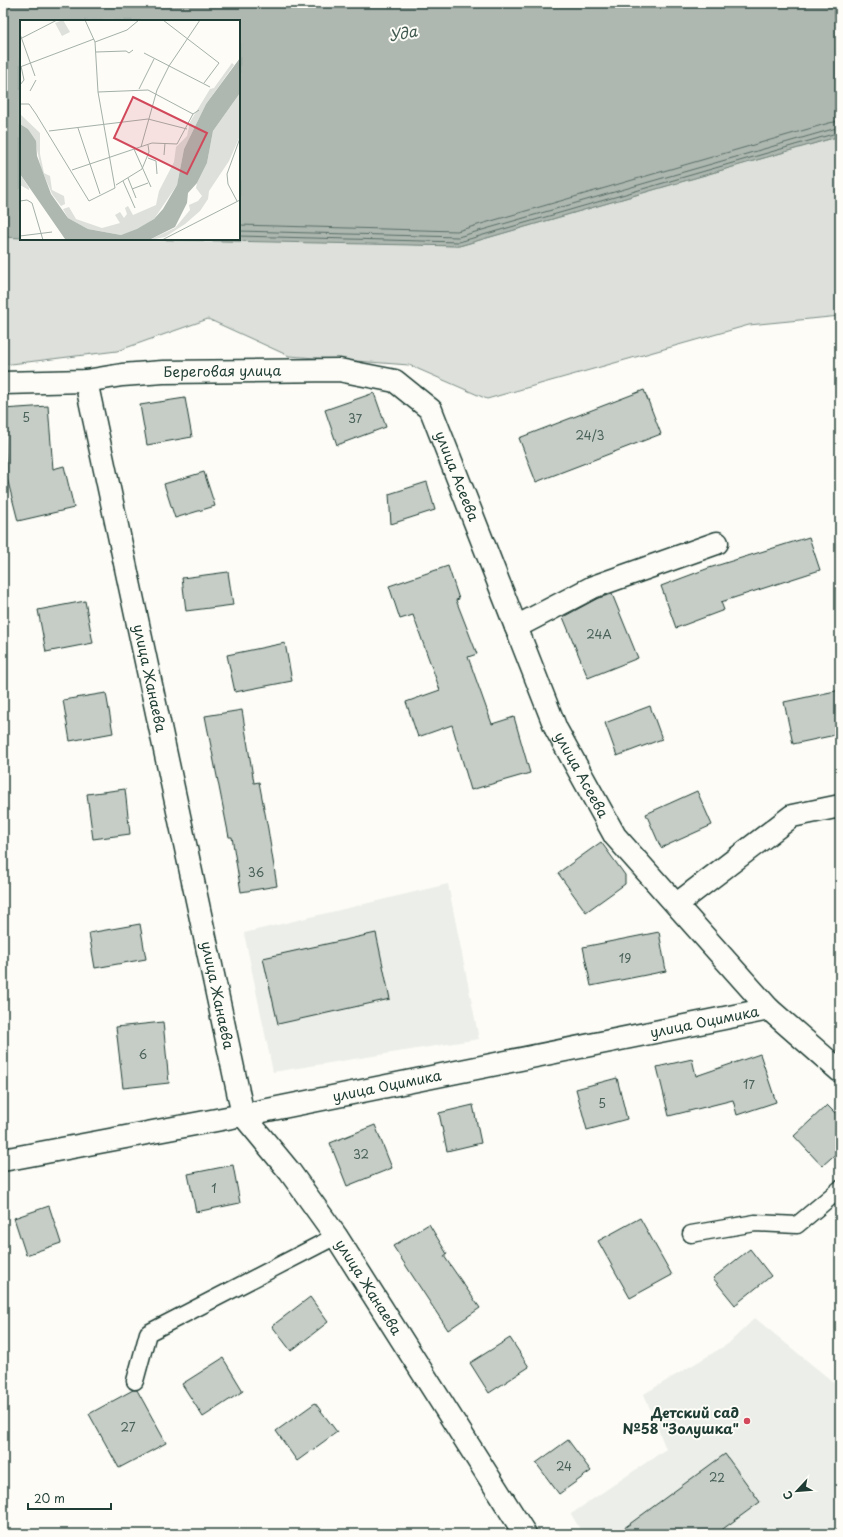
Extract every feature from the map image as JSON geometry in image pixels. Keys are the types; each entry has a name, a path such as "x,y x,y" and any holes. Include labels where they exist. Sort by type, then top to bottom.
{"street":[{"name":"Береговая улица","path":"3,383 86,381 122,375 163,372 339,370 395,382 431,410"},
{"name":"улица Жанаева","path":"86,381 242,1115 290,1172 336,1236 525,1534"},
{"name":"улица Асеева","path":"431,410 556,729 616,836 769,1009 840,1072"},
{"path":"516,627 594,587 717,543"},
{"path":"677,904 792,816 840,806"},
{"name":"улица Оцимика","path":"3,1160 242,1115 769,1009"}],"lane":[{"path":"691,1234 755,1223 797,1226 840,1189"},
{"path":"135,1381 148,1333 336,1236"}],"shaded area":[{"path":"840,136 840,316 749,325 487,399 409,365 289,356 208,319 117,351 3,365 3,237 20,237 20,240 250,240 459,246"},
{"path":"448,884 479,1039 273,1072 244,933"},
{"name":"Детский сад №58 \"Золушка\"","path":"755,1318 838,1386 840,1384 840,1534 583,1534 571,1514 666,1449 644,1394 728,1344"}],"water":[{"name":"Уда","path":"3,3 840,3 840,136 459,246 180,240 240,240 240,20 20,20 20,238 3,237"}],"building":[{"path":"644,390 661,434 536,482 519,438"},
{"path":"374,393 386,427 337,445 325,410"},
{"path":"185,398 192,437 147,445 140,405"},
{"path":"48,406 53,469 64,466 74,508 18,521 7,478 3,409"},
{"path":"204,472 215,506 175,518 164,484"},
{"path":"427,482 435,510 391,524 389,494"},
{"path":"809,537 820,570 721,602 724,610 676,628 661,586 709,568"},
{"path":"448,566 459,599 456,600 477,654 468,657 492,724 514,717 530,773 471,790 452,725 418,737 406,702 440,690 413,615 400,619 389,586"},
{"path":"228,572 233,605 186,611 182,578"},
{"path":"612,594 638,658 588,678 563,617 598,598"},
{"path":"85,601 93,643 46,652 38,610"},
{"path":"285,643 292,681 235,692 227,655"},
{"path":"840,690 840,734 793,744 784,702"},
{"path":"106,693 113,733 70,741 63,700"},
{"path":"650,706 662,739 617,756 605,723"},
{"path":"242,710 254,783 259,782 277,886 241,892 232,837 229,837 205,716"},
{"path":"125,789 130,834 93,839 87,794"},
{"path":"697,791 712,825 661,848 646,814"},
{"path":"601,842 625,875 625,884 586,912 558,873"},
{"path":"140,924 146,959 95,968 89,933"},
{"path":"659,932 666,971 591,986 583,947"},
{"path":"376,933 390,999 278,1024 263,958"},
{"path":"163,1022 169,1083 123,1088 116,1027"},
{"path":"760,1054 776,1102 737,1115 733,1100 669,1116 657,1067 692,1059 696,1076"},
{"path":"617,1078 627,1119 587,1130 576,1089"},
{"path":"473,1105 481,1143 447,1151 439,1113"},
{"path":"827,1105 840,1118 840,1150 822,1166 794,1136"},
{"path":"375,1125 392,1168 347,1186 330,1143"},
{"path":"233,1165 240,1203 196,1212 188,1174"},
{"path":"49,1206 61,1243 26,1255 14,1218"},
{"path":"640,1218 672,1275 630,1298 598,1241"},
{"path":"429,1224 447,1254 444,1256 480,1308 448,1330 393,1246"},
{"path":"750,1249 771,1276 735,1305 713,1278"},
{"path":"310,1297 328,1322 291,1351 272,1326"},
{"path":"510,1338 529,1367 489,1393 470,1363"},
{"path":"223,1358 243,1391 203,1417 182,1384"},
{"path":"133,1390 137,1390 166,1443 119,1468 89,1414"},
{"path":"315,1403 337,1432 297,1461 276,1431"},
{"path":"568,1440 591,1471 559,1494 536,1463"},
{"path":"725,1454 760,1502 716,1534 616,1534"}],"place":[{"name":"Детский сад №58 \"Золушка\"","path":"747,1421"}]}
